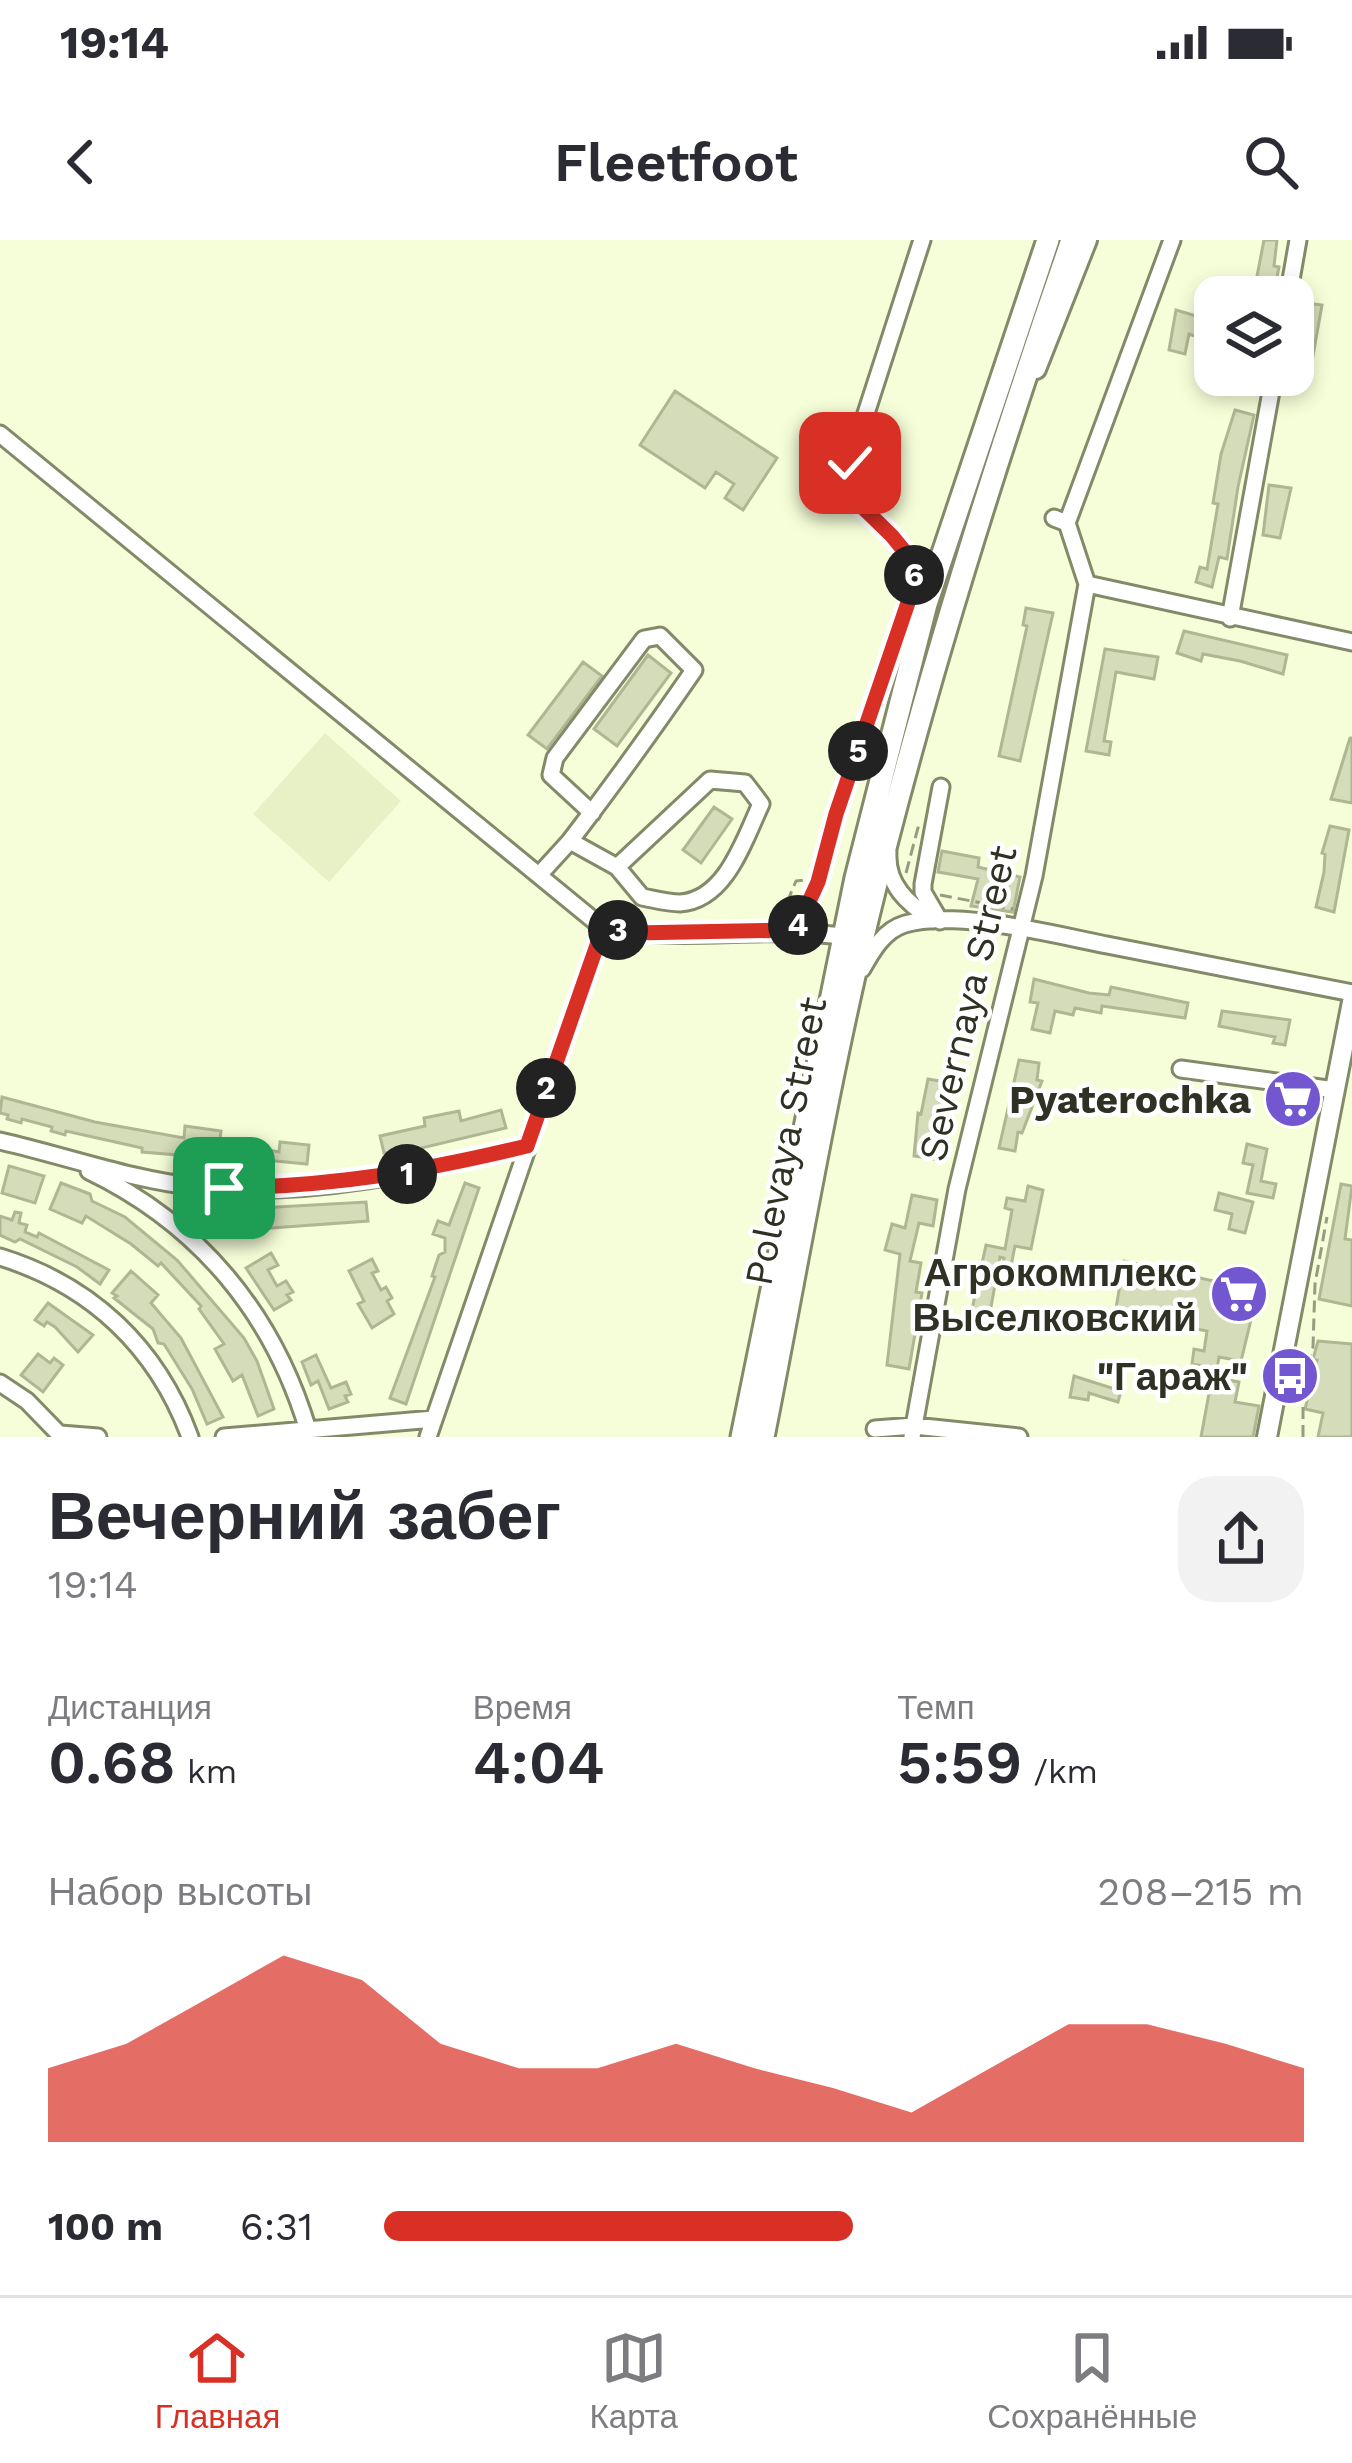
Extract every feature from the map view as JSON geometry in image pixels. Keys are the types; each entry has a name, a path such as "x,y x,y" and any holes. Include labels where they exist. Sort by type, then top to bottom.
{"highway":[{"name":"Polevaya Street","path":"742,1437 842,936 926,604 1048,240"},
{"name":"Polevaya Street","path":"763,1437 851,987 888,833 961,571 1072,240"}],"main road":[{"path":"1005,433 1049,343 1087,240"},
{"path":"1267,1437 1352,1003"}],"street":[{"path":"845,490 922,240"},
{"path":"1172,240 1060,521 1088,584 1352,642"},
{"path":"1292,276 1298,240"},
{"path":"1230,618 1270,396"},
{"path":"0,434 603,928 633,933 796,930 842,936"},
{"path":"796,930 818,882 836,814 912,591 915,564 845,490 814,468"},
{"name":"Severnaya Street","path":"913,1432 957,1189 1034,876 1088,584"},
{"path":"539,875 592,813 694,670 660,636 644,639 555,758 550,775 592,813"},
{"path":"570,841 617,867 642,897 680,903 710,894 734,860 761,804 746,783 710,780 617,867"},
{"path":"937,920 923,892 941,788"},
{"path":"888,833 887,864 893,883 903,897 937,920"},
{"path":"851,987 872,950 890,931 907,923 1021,919 1352,993"},
{"path":"428,1437 603,928"},
{"path":"1180,1069 1335,1090"},
{"path":"0,1141 176,1184 224,1188 352,1182 527,1146"},
{"path":"45,1151 134,1195 203,1247 258,1314 299,1399 308,1430"},
{"path":"0,1257 62,1281 140,1345 179,1406 190,1437"},
{"path":"0,1383 27,1401 61,1436 98,1437"},
{"path":"224,1437 434,1420"},
{"path":"874,1429 1019,1437"}],"path":[{"path":"906,873 920,823"},
{"path":"923,892 1021,919"},
{"path":"1303,1437 1303,1378 1313,1347 1315,1284 1327,1214"}],"shaded area":[{"path":"325,733 401,801 329,882 253,814"}],"building":[{"path":"1264,240 1277,240 1277,276 1257,276"},
{"path":"1314,304 1322,305 1314,350"},
{"path":"1176,310 1194,315 1194,336 1189,334 1185,354 1169,350"},
{"path":"675,391 777,458 743,510 725,498 734,484 716,472 705,488 640,445"},
{"path":"1235,410 1254,415 1227,559 1219,557 1212,587 1196,582 1200,567 1207,569 1221,454"},
{"path":"1269,485 1291,488 1280,538 1263,535"},
{"path":"1026,608 1053,613 1020,761 999,756 1027,626 1023,625"},
{"path":"1184,631 1287,655 1283,674 1240,661 1203,654 1201,661 1177,653"},
{"path":"1105,649 1158,657 1154,679 1116,672 1104,741 1111,742 1109,755 1086,751"},
{"path":"648,655 671,673 617,746 594,729"},
{"path":"583,662 602,676 547,749 528,735"},
{"path":"1352,738 1352,803 1331,799"},
{"path":"714,807 732,819 701,863 683,850"},
{"path":"1330,826 1349,830 1334,912 1316,907"},
{"path":"942,851 979,858 978,867 1020,877 1013,912 971,906 978,879 938,872"},
{"path":"1034,979 1089,993 1109,995 1111,987 1188,1003 1185,1018 1102,1006 1101,1013 1075,1008 1073,1015 1055,1011 1050,1033 1032,1029 1038,1003 1030,1002"},
{"path":"1222,1011 1290,1020 1285,1045 1273,1043 1275,1037 1219,1026"},
{"path":"1019,1060 1039,1063 1037,1080 1042,1081 1022,1133 1018,1132 1015,1151 999,1148"},
{"path":"928,1079 951,1083 934,1159 914,1156 918,1113"},
{"path":"2,1097 95,1122 184,1138 185,1126 221,1131 219,1146 279,1152 280,1142 309,1145 307,1164 265,1160 239,1164 240,1160 142,1152 142,1148 7,1119 8,1115 0,1113"},
{"path":"501,1110 506,1128 384,1153 380,1136 425,1126 424,1118 459,1111 461,1121"},
{"path":"1247,1144 1267,1149 1261,1181 1276,1184 1273,1198 1247,1193 1253,1165 1243,1163"},
{"path":"9,1166 44,1176 35,1203 2,1193"},
{"path":"61,1183 90,1194 92,1201 125,1217 177,1260 244,1338 274,1409 258,1416 242,1375 233,1381 215,1349 224,1344 201,1306 161,1263 158,1266 86,1216 82,1223 50,1209"},
{"path":"465,1183 479,1188 406,1404 390,1398 439,1255 445,1252 445,1238 433,1234 438,1221 449,1225"},
{"path":"1341,1184 1352,1186 1345,1239 1352,1240 1352,1306 1319,1299"},
{"path":"1028,1186 1043,1190 1031,1249 1015,1246 1010,1271 1002,1269 1004,1258 1000,1257 989,1318 971,1314 986,1245 1005,1249 1012,1210 1005,1208 1007,1198 1025,1201"},
{"path":"1219,1193 1253,1202 1245,1233 1229,1229 1232,1214 1215,1210"},
{"path":"912,1195 937,1200 933,1226 919,1223 910,1261 921,1263 916,1292 922,1293 909,1369 887,1365 900,1254 885,1250 892,1224 905,1228"},
{"path":"207,1200 221,1201 221,1208 242,1209 366,1202 368,1221 242,1230 242,1222 197,1220 197,1207 206,1208"},
{"path":"15,1212 21,1213 19,1223 27,1225 25,1232 37,1237 39,1233 109,1270 100,1284 20,1239 15,1242 0,1235 0,1216 12,1220"},
{"path":"271,1253 278,1265 268,1270 277,1286 286,1281 293,1292 287,1295 291,1300 274,1310 246,1268"},
{"path":"372,1259 378,1271 372,1273 392,1298 387,1301 394,1314 372,1328 358,1304 364,1301 349,1271"},
{"path":"1124,1261 1258,1291 1241,1361 1219,1357 1217,1369 1192,1364 1194,1349 1204,1351 1207,1331 1115,1314"},
{"path":"131,1271 158,1295 151,1303 181,1338 223,1417 207,1424 192,1389 153,1329 114,1298 112,1293"},
{"path":"48,1303 93,1335 78,1352 55,1327 35,1320"},
{"path":"1318,1341 1352,1344 1352,1437 1318,1437 1323,1413 1305,1409"},
{"path":"38,1354 63,1365 43,1392 21,1375"},
{"path":"316,1355 331,1388 346,1382 351,1394 345,1396 348,1402 329,1409 318,1381 311,1385 302,1362"},
{"path":"1074,1376 1121,1391 1118,1402 1089,1393 1088,1400 1070,1397"},
{"path":"1212,1377 1239,1382 1235,1402 1259,1406 1253,1437 1201,1437"}],"place":[{"name":"Pyaterochka","path":"1293,1099"},
{"name":"Агрокомплекс Выселковский","path":"1239,1294"},
{"name":"\"Гараж\"","path":"1290,1376"}],"route":[{"path":"224,1188 352,1182 527,1146 603,928 633,933 796,930 818,882 836,814 912,591 915,564 845,490 850,463"}]}
